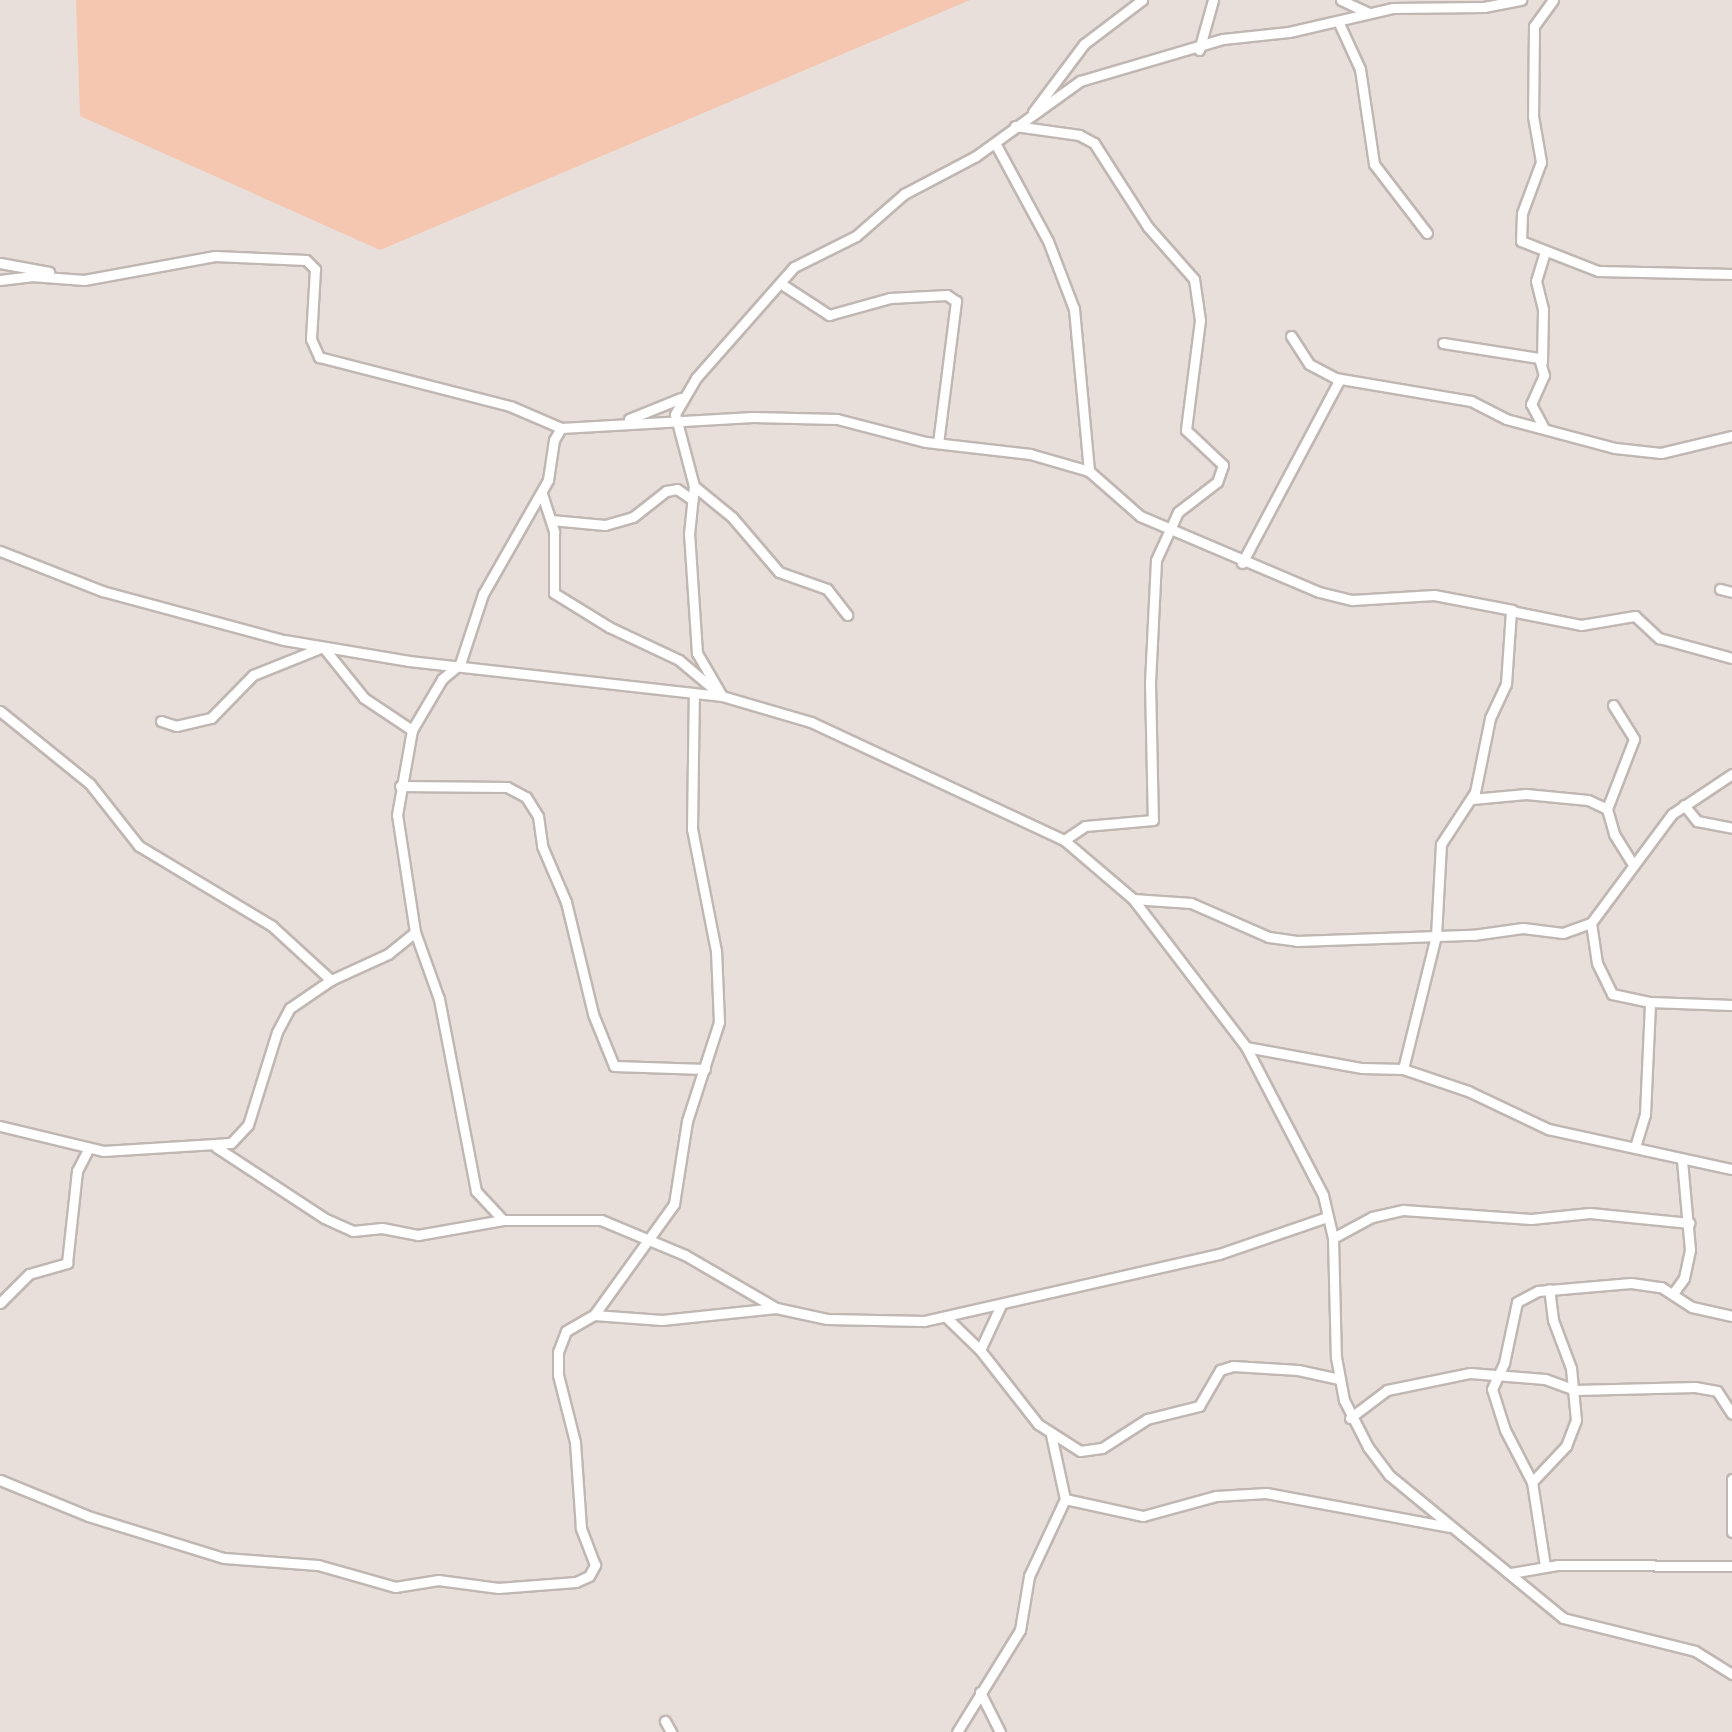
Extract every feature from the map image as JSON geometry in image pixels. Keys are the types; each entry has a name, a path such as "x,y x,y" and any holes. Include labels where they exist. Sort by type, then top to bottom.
{"street":[{"path":"1031,115 1084,44 1142,0"},
{"path":"1199,50 1213,0"},
{"path":"1341,0 1369,13"},
{"path":"722,696 697,653 689,534 694,486 674,423 681,398 799,263 856,236 911,189 995,143 1080,81 1199,50 1223,39 1427,4 1484,7 1521,0"},
{"path":"1553,0 1534,26 1533,116 1541,162 1520,220 1521,241 1545,252 1574,258 1598,271 1732,274"},
{"path":"1338,21 1360,69 1374,164 1427,233"},
{"path":"1015,126 1079,135 1094,143 1131,204 1198,288 1200,320 1186,430 1218,455 1224,469 1217,482 1186,502 1168,528 1153,578 1153,820 1085,826 1064,840"},
{"path":"995,143 1048,241 1074,309 1089,471"},
{"path":"1543,427 1531,404 1544,375 1544,319 1536,281 1545,252"},
{"path":"0,280 31,276 72,279 215,256 306,260 315,269 311,339 319,357 510,406 561,428 753,417 837,419 938,443 1008,450 1089,471 1140,516 1242,563 1352,600 1434,595 1581,625 1635,616 1659,638 1732,658"},
{"path":"0,263 72,279"},
{"path":"780,283 829,315 890,298 947,295 956,301 938,443"},
{"path":"1291,336 1309,364 1340,379 1471,401 1506,419 1615,448 1661,453 1732,436"},
{"path":"1443,343 1521,352 1542,362"},
{"path":"1242,563 1340,379"},
{"path":"617,423 681,398"},
{"path":"503,1220 476,1191 439,999 415,932 399,835 400,786 412,730 442,679 460,664 483,594 542,494 561,428"},
{"path":"694,486 732,517 779,572 827,589 847,615"},
{"path":"551,520 611,524 641,513 666,491 677,489 693,500"},
{"path":"542,494 551,520 554,593 609,627 679,660 722,696"},
{"path":"0,550 155,608 323,647 722,696 811,722 1064,840 1133,899 1246,1047 1323,1195 1333,1238 1339,1379 1350,1418 1389,1475 1563,1618 1695,1651 1732,1674"},
{"path":"1720,589 1732,592"},
{"path":"1403,1069 1436,936 1441,844 1472,799 1490,718 1506,684 1505,648 1513,610"},
{"path":"161,721 176,726 211,718 253,675 323,647"},
{"path":"323,647 364,698 412,730"},
{"path":"0,1480 88,1516 205,1554 318,1565 395,1587 438,1580 498,1588 583,1580 595,1565 581,1528 577,1457 557,1362 566,1331 594,1315 679,1194 687,1121 720,1011 716,951 692,829 694,694"},
{"path":"1613,705 1634,739 1607,809 1614,834 1633,865"},
{"path":"0,711 90,784 139,846 272,926 331,980"},
{"path":"1133,899 1206,907 1283,940 1580,928 1591,923 1633,865 1684,805 1732,774"},
{"path":"400,786 507,787 526,797 541,824 542,846 566,902 593,1014 614,1066 705,1069"},
{"path":"1472,799 1526,794 1588,800 1607,809"},
{"path":"1684,805 1701,822 1732,828"},
{"path":"1591,923 1597,963 1612,994 1650,1002 1732,1005"},
{"path":"1580,928 1592,936"},
{"path":"0,1126 88,1149 216,1147 245,1131 290,1008 331,980 375,962 415,932"},
{"path":"1635,1147 1645,1114 1650,1002"},
{"path":"1246,1047 1362,1068 1403,1069 1468,1091 1548,1129 1635,1147 1682,1161 1732,1169"},
{"path":"216,1147 324,1218 353,1231 382,1228 418,1235 503,1220 601,1220 647,1242 685,1255 776,1308 827,1319 947,1318 1243,1248 1327,1217"},
{"path":"0,1303 29,1274 67,1263 77,1171 88,1149"},
{"path":"1674,1292 1684,1278 1690,1223 1682,1161"},
{"path":"1333,1238 1372,1217 1403,1210 1531,1219 1590,1213 1690,1223"},
{"path":"1545,1566 1532,1482 1505,1430 1496,1381 1517,1302 1549,1289 1631,1283 1674,1292 1692,1307 1732,1316"},
{"path":"1532,1482 1573,1435 1575,1390 1549,1289"},
{"path":"980,1350 1001,1305"},
{"path":"594,1315 662,1320 776,1308"},
{"path":"947,1318 980,1350 1051,1435 1080,1451 1102,1448 1147,1419 1199,1406 1220,1370 1233,1366 1298,1370 1339,1379"},
{"path":"1350,1418 1395,1387 1481,1374 1496,1381 1545,1379 1575,1390 1695,1387 1717,1391 1732,1414"},
{"path":"957,1732 1020,1630 1029,1576 1065,1499 1051,1435"},
{"path":"1732,1479 1732,1532"},
{"path":"1065,1499 1143,1516 1216,1496 1266,1493 1452,1527"},
{"path":"1511,1573 1545,1566 1732,1566"},
{"path":"980,1692 1000,1732"},
{"path":"665,1721 671,1732"}],"shaded area":[{"path":"76,0 970,0 380,250 80,116"}]}
